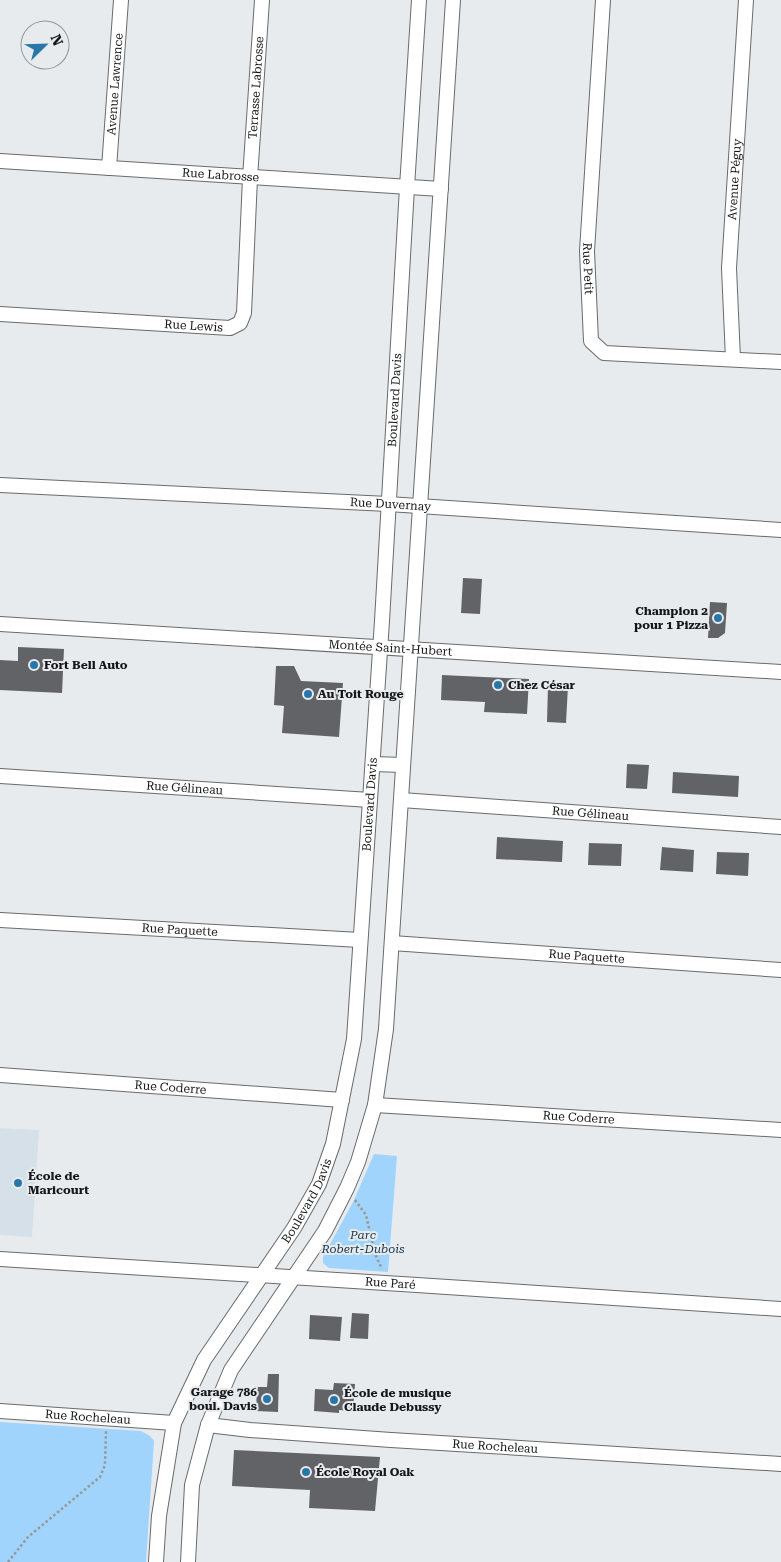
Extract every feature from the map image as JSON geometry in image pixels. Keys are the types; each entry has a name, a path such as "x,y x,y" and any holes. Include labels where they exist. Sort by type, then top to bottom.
{"street":[{"name":"Avenue Lawrence","path":"109,168 121,0"},
{"name":"Terrasse Labrosse","path":"250,178 262,0"},
{"name":"Boulevard Davis","path":"156,1562 159,1516 174,1423 204,1360 294,1228 319,1184 333,1144 354,1039 373,764 419,0"},
{"path":"188,1562 192,1485 208,1425 230,1370 324,1231 347,1188 358,1162 375,1105 386,1029 453,0"},
{"name":"Rue Petit","path":"604,0 587,251 591,341 604,353 781,362"},
{"name":"Avenue Péguy","path":"733,360 729,268 746,0"},
{"name":"Rue Labrosse","path":"0,161 441,189"},
{"name":"Rue Lewis","path":"0,314 230,328 240,323 244,313 250,178"},
{"name":"Rue Duvernay","path":"0,485 388,504 781,530"},
{"name":"Montée Saint-Hubert","path":"0,624 781,672"},
{"path":"373,764 403,765"},
{"name":"Rue Gélineau","path":"0,776 370,800"},
{"name":"Rue Gélineau","path":"401,800 781,827"},
{"name":"Rue Paquette","path":"0,920 360,940"},
{"name":"Rue Paquette","path":"392,943 781,970"},
{"name":"Rue Coderre","path":"0,1075 342,1100"},
{"name":"Rue Coderre","path":"375,1105 781,1130"},
{"name":"Rue Paré","path":"0,1259 262,1274 781,1309"},
{"name":"Rue Rocheleau","path":"0,1411 174,1423"},
{"name":"Rue Rocheleau","path":"208,1425 250,1430 391,1440 781,1464"}],"path":[{"path":"347,1188 366,1215 375,1254 389,1284"},
{"path":"8,1562 28,1536 100,1477 105,1465 107,1417"}],"shaded area":[{"name":"École de Maricourt","path":"0,1128 39,1130 32,1237 0,1235"}],"green space":[{"name":"Parc Robert-Dubois","path":"374,1154 397,1156 388,1272 329,1268 323,1263 323,1257 353,1202"},
{"path":"0,1422 141,1431 150,1436 154,1441 146,1562 0,1562"}],"building":[{"path":"463,578 482,579 480,614 461,613"},
{"name":"Champion 2 pour 1 Pizza","path":"710,602 727,603 725,633 718,638 708,638"},
{"path":"18,647 64,649 62,693 0,690 0,660 18,661"},
{"name":"Au Toit Rouge","path":"276,666 294,666 301,681 343,683 339,737 282,733 284,706 274,705"},
{"path":"442,675 529,679 527,714 484,712 485,702 441,700"},
{"path":"548,685 568,686 566,723 547,722"},
{"path":"627,764 649,765 647,789 626,788"},
{"path":"673,772 739,776 738,797 672,793"},
{"path":"497,837 563,841 562,862 496,859"},
{"path":"589,843 622,844 621,866 588,865"},
{"path":"662,847 694,850 693,872 660,870"},
{"path":"717,852 749,853 748,876 716,874"},
{"path":"352,1313 369,1314 368,1339 350,1338"},
{"path":"310,1315 342,1317 340,1341 309,1339"},
{"name":"Garage 786 boul. Davis","path":"268,1374 279,1374 278,1412 256,1411 257,1387 267,1387"},
{"name":"École de musique Claude Debussy","path":"334,1383 355,1384 353,1411 339,1410 339,1413 314,1411 315,1389 333,1390"},
{"name":"École Royal Oak","path":"234,1450 380,1457 375,1511 309,1508 310,1490 232,1486"}],"place":[{"name":"Champion 2 pour 1 Pizza","path":"718,618"},
{"name":"Fort Bell Auto","path":"34,665"},
{"name":"Chez César","path":"498,685"},
{"name":"Au Toit Rouge","path":"308,694"},
{"name":"École de Maricourt","path":"18,1183"},
{"name":"Garage 786 boul. Davis","path":"267,1399"},
{"name":"École de musique Claude Debussy","path":"334,1400"},
{"name":"École Royal Oak","path":"306,1472"}]}
